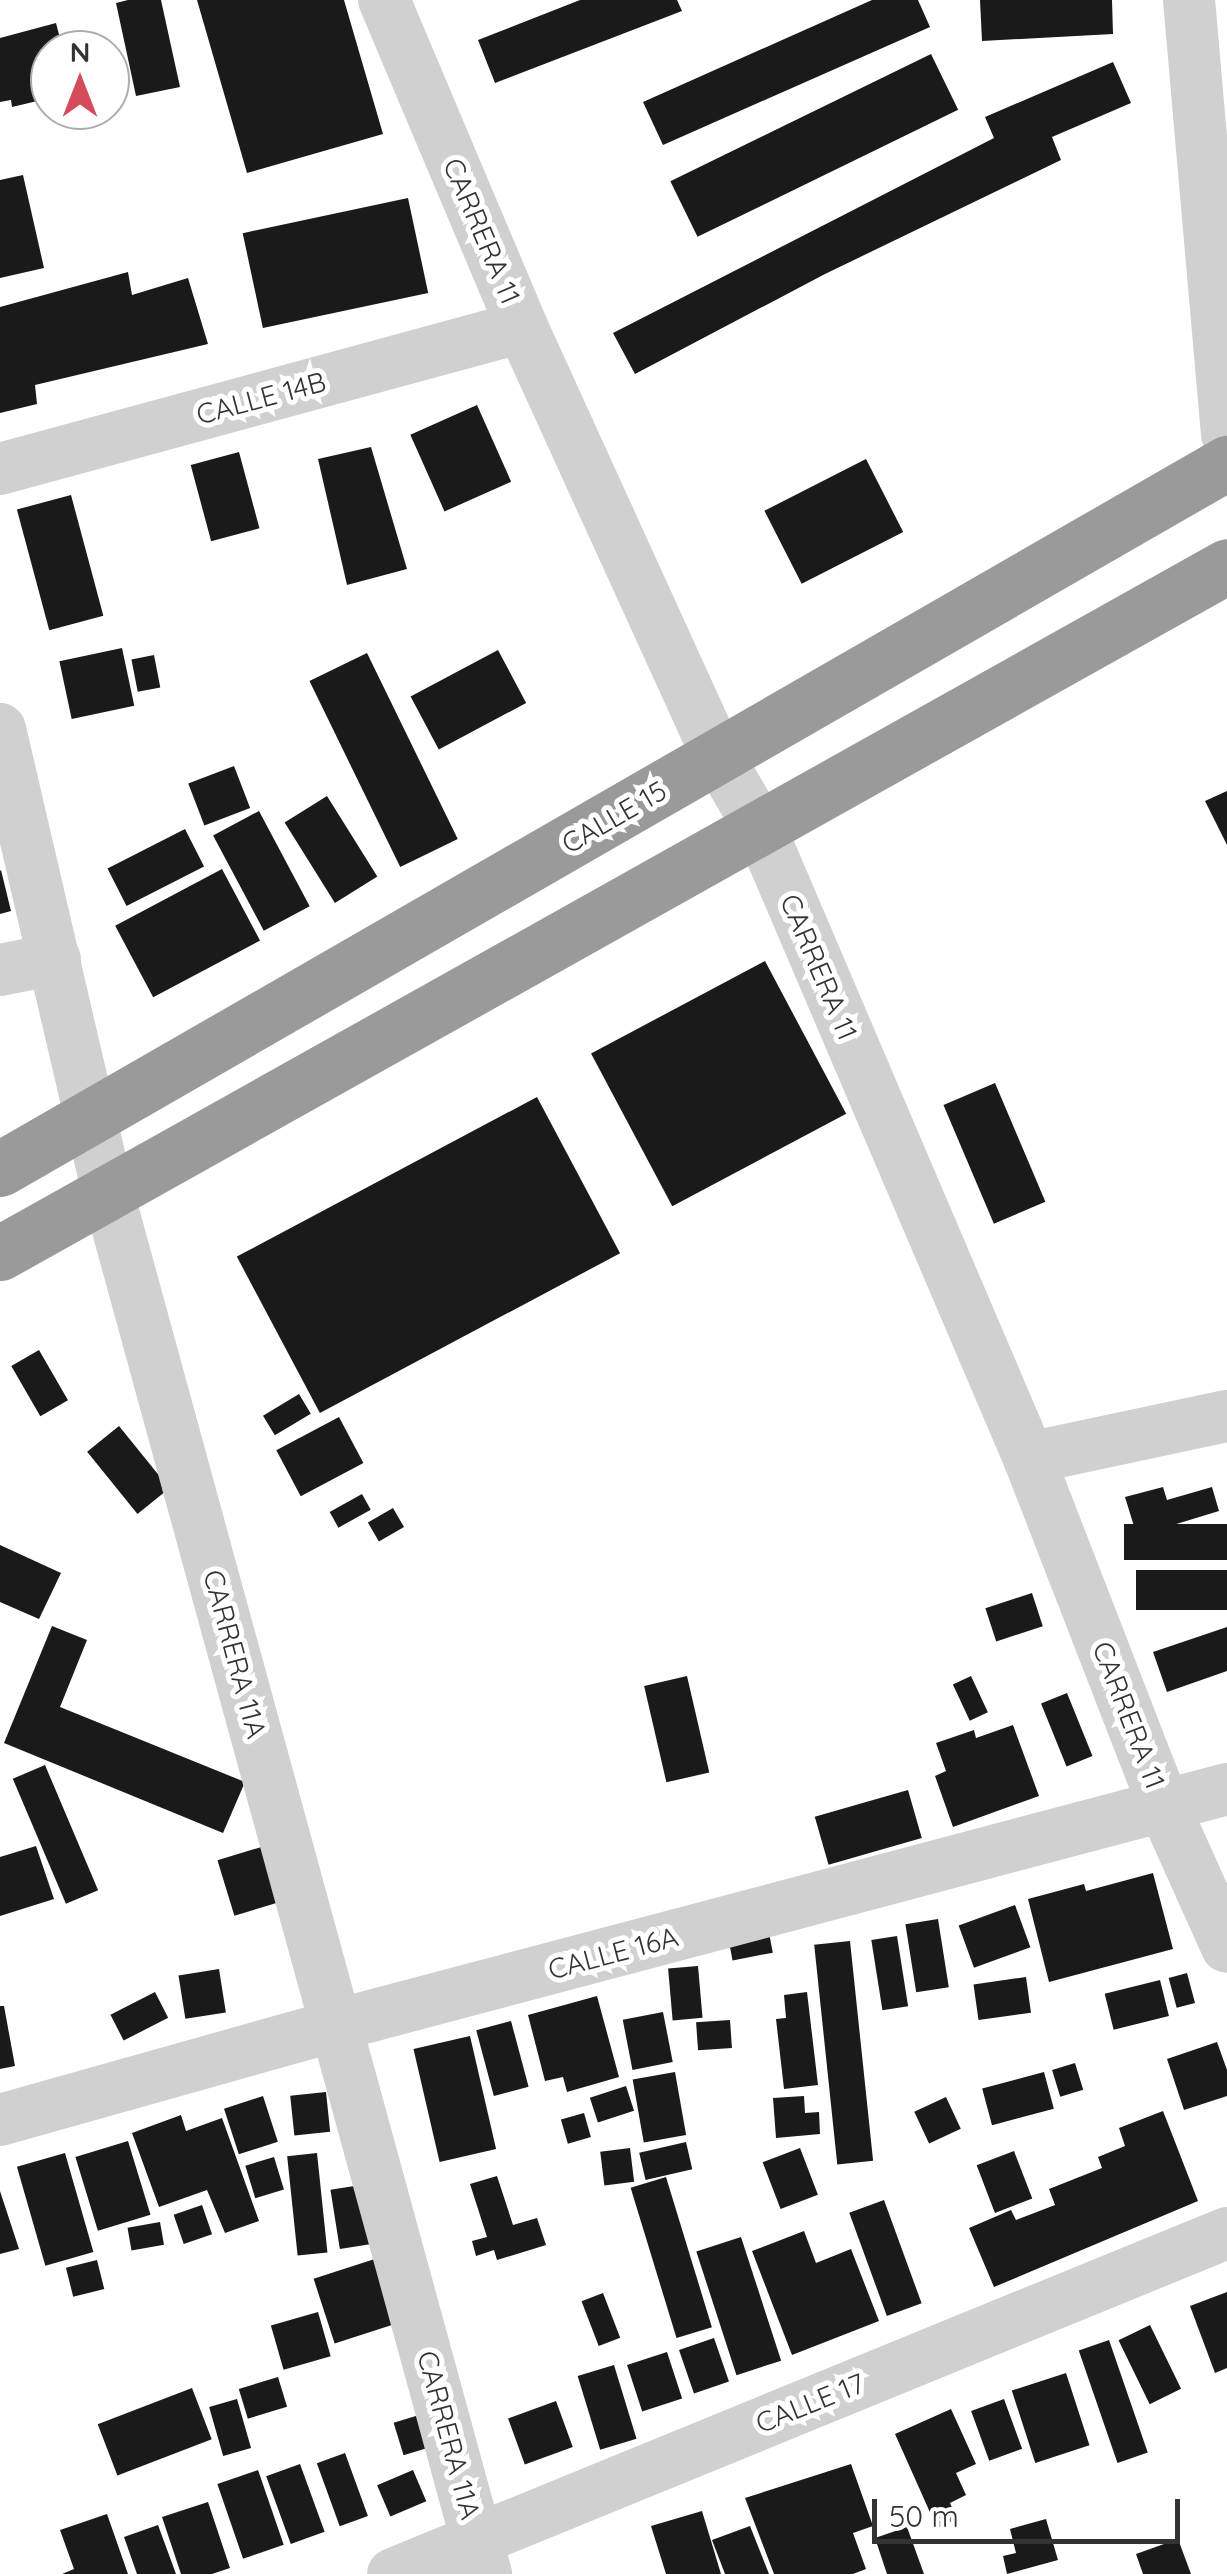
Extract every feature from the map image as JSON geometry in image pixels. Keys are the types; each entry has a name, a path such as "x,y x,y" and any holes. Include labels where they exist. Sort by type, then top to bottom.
{"highway":[{"name":"CALLE 15","path":"0,1169 1227,464"},
{"path":"0,1252 761,830 1223,582"}],"street":[{"name":"CARRERA 11","path":"384,0 522,326 718,758 761,830 1029,1458 1165,1809 1227,1946"},
{"path":"1188,0 1227,434"},
{"name":"CALLE 14B","path":"0,469 522,326"},
{"name":"CARRERA 11A","path":"0,730 108,1193 482,2557"},
{"path":"0,970 55,959"},
{"path":"1029,1458 1227,1416"},
{"name":"CALLE 16A","path":"0,2120 337,2024 1227,1790"},
{"name":"CALLE 17","path":"393,2574 482,2557 1227,2233"}],"building":[{"path":"161,0 180,87 136,96 130,68 130,30 122,30 116,3"},
{"path":"197,0 344,0 383,134 247,173"},
{"path":"580,0 677,0 682,11 495,83 478,40"},
{"path":"872,0 918,0 930,27 663,145 643,102"},
{"path":"980,0 1112,0 1113,34 982,41"},
{"path":"56,23 58,30 30,30 30,103 12,107 11,100 0,102 0,38"},
{"path":"931,54 958,110 698,237 670,181"},
{"path":"1113,62 1131,103 1052,137 1061,160 825,274 635,374 613,333 994,138 985,117"},
{"path":"23,175 44,268 0,278 0,180"},
{"path":"408,198 428,293 263,328 243,233"},
{"path":"128,272 132,295 188,278 208,344 35,385 37,404 0,413 0,307"},
{"path":"477,405 511,482 444,511 410,435"},
{"path":"371,447 407,569 347,585 318,459"},
{"path":"239,452 259,528 211,541 191,465"},
{"path":"866,459 903,532 802,584 764,511"},
{"path":"71,495 103,616 49,630 17,509"},
{"path":"122,648 134,706 72,719 59,661"},
{"path":"498,650 526,703 439,749 411,696"},
{"path":"367,653 458,839 400,867 309,681"},
{"path":"154,655 160,687 138,692 131,659"},
{"path":"234,766 250,808 204,826 188,784"},
{"path":"1227,791 1227,845 1205,801"},
{"path":"327,796 377,877 335,903 285,822"},
{"path":"259,811 310,906 264,931 213,835"},
{"path":"185,829 204,866 127,906 107,868"},
{"path":"222,869 260,941 153,997 115,926"},
{"path":"0,871 11,911 0,914"},
{"path":"765,961 846,1114 672,1206 591,1053"},
{"path":"995,1083 1045,1202 994,1224 943,1105"},
{"path":"537,1097 620,1253 320,1413 237,1257"},
{"path":"39,1350 68,1400 40,1416 11,1366"},
{"path":"299,1394 311,1414 275,1435 263,1416"},
{"path":"339,1417 363,1463 301,1496 276,1450"},
{"path":"119,1426 169,1488 137,1514 87,1452"},
{"path":"1163,1487 1167,1500 1212,1487 1219,1511 1137,1536 1125,1497"},
{"path":"362,1494 371,1510 338,1528 330,1512"},
{"path":"393,1508 404,1527 379,1542 368,1522"},
{"path":"1124,1524 1227,1524 1227,1560 1124,1560"},
{"path":"0,1545 61,1573 39,1619 0,1602"},
{"path":"1136,1570 1227,1570 1227,1610 1136,1610"},
{"path":"1032,1593 1043,1626 996,1641 985,1608"},
{"path":"52,1626 87,1640 60,1707 245,1782 223,1833 4,1743"},
{"path":"1227,1627 1227,1671 1167,1692 1153,1652"},
{"path":"687,1676 709,1772 666,1782 644,1686"},
{"path":"971,1676 988,1712 970,1721 953,1684"},
{"path":"1067,1693 1092,1756 1067,1767 1041,1703"},
{"path":"1013,1725 1039,1796 953,1827 935,1776 946,1771 936,1743 974,1730 976,1738"},
{"path":"45,1765 98,1890 66,1904 13,1779"},
{"path":"908,1790 922,1838 829,1865 815,1817"},
{"path":"271,1844 288,1899 234,1916 217,1860"},
{"path":"36,1846 54,1899 0,1916 0,1857"},
{"path":"1153,1873 1173,1949 1049,1982 1028,1899 1084,1884 1086,1891"},
{"path":"1015,1905 1030,1947 974,1968 959,1926"},
{"path":"938,1919 949,1987 916,1992 905,1924"},
{"path":"769,1933 773,1953 733,1960 729,1941"},
{"path":"897,1936 908,2006 882,2010 871,1940"},
{"path":"850,1941 873,2161 837,2165 814,1945"},
{"path":"698,1966 703,2018 673,2020 668,1969"},
{"path":"219,1969 226,2012 185,2019 179,1975"},
{"path":"1187,1973 1195,2003 1177,2008 1169,1978"},
{"path":"1026,1977 1031,2013 979,2020 974,1984"},
{"path":"1160,1980 1169,2016 1114,2030 1105,1994"},
{"path":"155,1992 168,2018 124,2041 110,2015"},
{"path":"807,1992 818,2085 784,2089 776,2019 786,2018 784,1995"},
{"path":"597,1996 619,2077 567,2092 563,2077 545,2081 528,2015"},
{"path":"0,2006 4,2006 15,2066 0,2069"},
{"path":"663,2012 673,2062 632,2070 623,2020"},
{"path":"730,2020 732,2048 698,2050 696,2022"},
{"path":"511,2021 529,2087 494,2096 476,2030"},
{"path":"470,2036 496,2149 440,2162 413,2049"},
{"path":"1217,2042 1227,2070 1227,2096 1184,2110 1167,2059"},
{"path":"1075,2063 1083,2090 1060,2097 1052,2070"},
{"path":"675,2072 686,2135 644,2142 633,2079"},
{"path":"1044,2072 1054,2109 992,2125 982,2089"},
{"path":"626,2086 634,2111 598,2122 590,2098"},
{"path":"326,2092 330,2132 294,2136 290,2096"},
{"path":"263,2096 278,2142 239,2154 224,2109"},
{"path":"804,2096 805,2113 819,2112 820,2134 776,2138 773,2098"},
{"path":"946,2097 961,2129 929,2144 914,2112"},
{"path":"1163,2111 1198,2201 994,2287 969,2228 1011,2210 1016,2220 1055,2205 1049,2189 1102,2168 1098,2157 1125,2146 1119,2128"},
{"path":"584,2113 591,2137 568,2144 561,2120"},
{"path":"181,2115 186,2131 222,2118 259,2221 225,2233 207,2190 159,2207 132,2133"},
{"path":"128,2141 151,2215 98,2231 75,2157"},
{"path":"686,2142 692,2169 646,2180 639,2153"},
{"path":"630,2148 634,2182 604,2185 600,2152"},
{"path":"800,2148 818,2195 781,2209 763,2162"},
{"path":"1014,2151 1032,2199 995,2213 977,2165"},
{"path":"65,2153 93,2252 45,2266 17,2167"},
{"path":"317,2153 327,2252 298,2256 287,2156"},
{"path":"274,2157 284,2190 255,2198 245,2166"},
{"path":"497,2176 513,2225 537,2218 546,2245 497,2260 494,2250 476,2256 472,2241 487,2237 470,2184"},
{"path":"666,2177 712,2327 677,2338 631,2188"},
{"path":"367,2184 376,2243 340,2249 330,2190"},
{"path":"0,2191 19,2249 0,2254"},
{"path":"884,2200 922,2303 887,2316 849,2213"},
{"path":"202,2205 212,2234 184,2244 174,2215"},
{"path":"160,2222 164,2245 131,2250 128,2228"},
{"path":"804,2231 816,2263 851,2249 879,2321 792,2355 752,2251"},
{"path":"741,2237 781,2361 736,2375 696,2252"},
{"path":"384,2256 405,2321 335,2344 314,2279"},
{"path":"97,2260 104,2289 73,2297 66,2268"},
{"path":"1227,2292 1227,2368 1215,2373 1190,2306"},
{"path":"603,2293 620,2338 599,2346 582,2301"},
{"path":"318,2312 331,2356 284,2370 271,2326"},
{"path":"1150,2325 1181,2389 1150,2404 1119,2340"},
{"path":"714,2338 729,2381 694,2394 679,2350"},
{"path":"1109,2340 1148,2453 1117,2463 1079,2350"},
{"path":"667,2352 682,2399 642,2412 627,2365"},
{"path":"614,2365 637,2439 600,2450 578,2376"},
{"path":"1066,2373 1089,2445 1035,2463 1012,2391"},
{"path":"278,2377 287,2407 248,2419 239,2389"},
{"path":"192,2388 212,2439 117,2476 98,2424"},
{"path":"237,2399 251,2448 223,2456 209,2407"},
{"path":"1004,2399 1022,2449 989,2461 971,2411"},
{"path":"556,2401 573,2447 525,2464 508,2418"},
{"path":"951,2409 976,2464 956,2473 966,2495 950,2503 957,2519 937,2528 895,2434"},
{"path":"429,2412 439,2445 404,2455 394,2423"},
{"path":"345,2453 368,2516 340,2526 317,2463"},
{"path":"300,2464 325,2532 291,2544 266,2476"},
{"path":"851,2464 873,2526 853,2533 866,2569 853,2574 774,2574 745,2498"},
{"path":"258,2470 284,2545 243,2559 217,2484"},
{"path":"413,2470 426,2501 390,2517 377,2485"},
{"path":"208,2502 230,2568 212,2574 181,2574 162,2517"},
{"path":"702,2511 721,2574 666,2574 651,2526"},
{"path":"107,2514 128,2574 62,2574 74,2569 60,2530"},
{"path":"1046,2519 1058,2560 1007,2574 1003,2556 1016,2553 1010,2529"},
{"path":"158,2525 176,2574 137,2574 124,2537"},
{"path":"750,2526 769,2574 725,2574 712,2540"},
{"path":"907,2527 924,2574 887,2574 875,2538"},
{"path":"1178,2539 1191,2574 1143,2574 1136,2554"}]}
